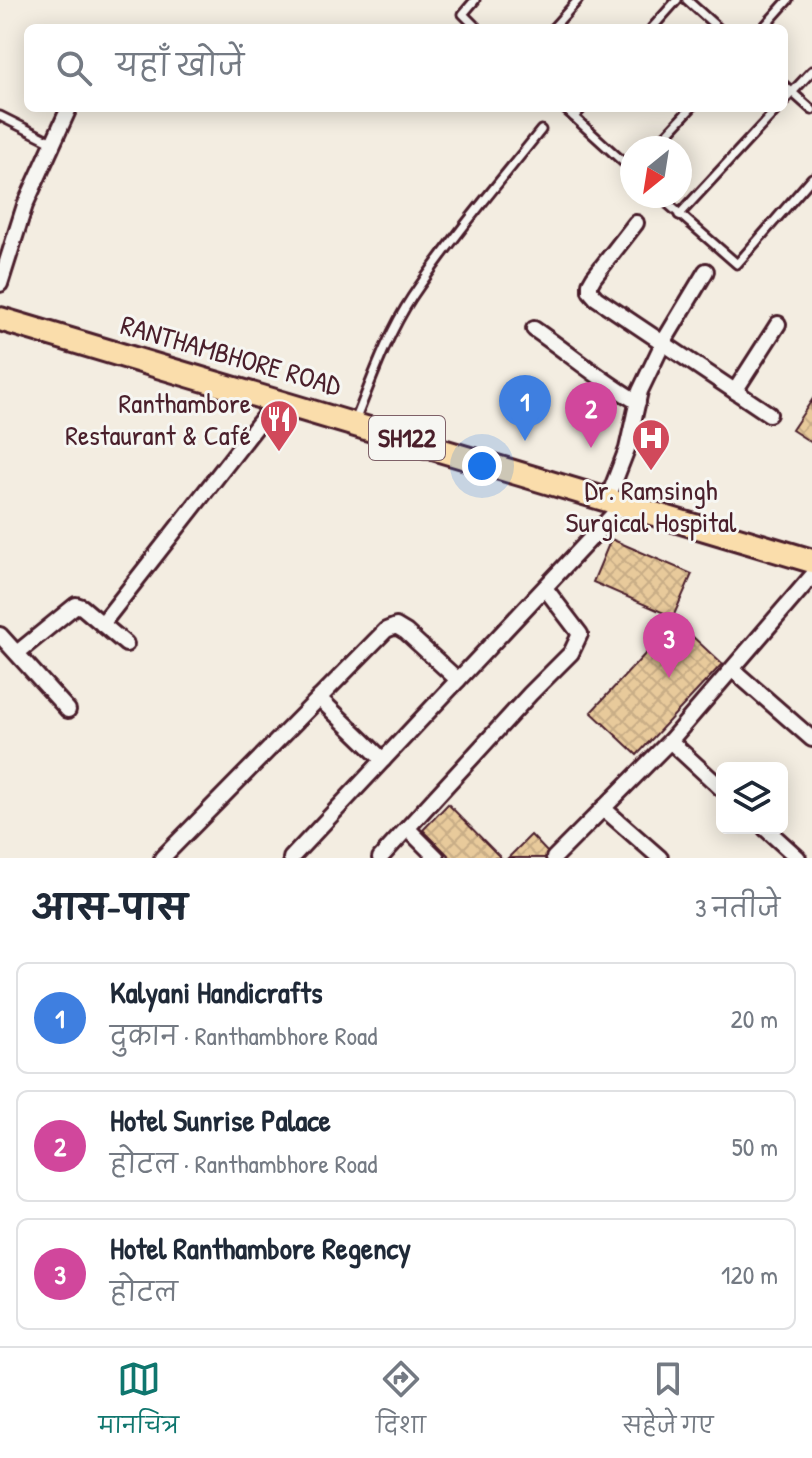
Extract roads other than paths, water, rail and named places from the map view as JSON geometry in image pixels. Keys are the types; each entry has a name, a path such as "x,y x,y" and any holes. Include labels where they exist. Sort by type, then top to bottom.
{"main road":[{"name":"RANTHAMBHORE ROAD","path":"0,319 812,561"}],"street":[{"path":"0,284 25,205 67,112"},
{"path":"636,223 594,277 590,291 769,414"},
{"path":"291,858 545,588 616,501 638,402 651,365 706,271"},
{"path":"735,391 778,324"},
{"path":"534,329 577,358 610,386 638,402"},
{"path":"102,624 277,400"},
{"path":"554,858 670,741 812,576"},
{"path":"380,858 571,653 580,634 545,588"},
{"path":"17,653 76,605 126,644"},
{"path":"162,858 386,630 396,626 406,632 458,680"},
{"path":"0,635 68,710"},
{"path":"733,670 812,739"},
{"path":"319,698 383,760"},
{"path":"670,741 716,783"},
{"path":"603,808 660,858"},
{"path":"408,829 437,858"},
{"path":"772,834 798,858"}],"lane":[{"path":"473,24 463,14 475,0"},
{"path":"557,24 578,0"},
{"path":"656,24 677,0"},
{"path":"687,0 714,24"},
{"path":"767,24 788,0"},
{"path":"788,96 812,71"},
{"path":"788,88 812,110"},
{"path":"568,112 620,159"},
{"path":"574,117 578,112"},
{"path":"665,136 687,112"},
{"path":"679,215 774,112"},
{"path":"0,116 52,142"},
{"path":"355,423 385,346 411,299 541,130"},
{"path":"672,208 737,264 812,178"}],"place":[{"name":"Kalyani Handicrafts","path":"525,441"},
{"name":"Hotel Sunrise Palace","path":"591,448"},
{"name":"Ranthambore Restaurant & Café","path":"279,453"},
{"name":"Dr. Ramsingh Surgical Hospital","path":"651,472"},
{"name":"Hotel Ranthambore Regency","path":"669,678"}]}
